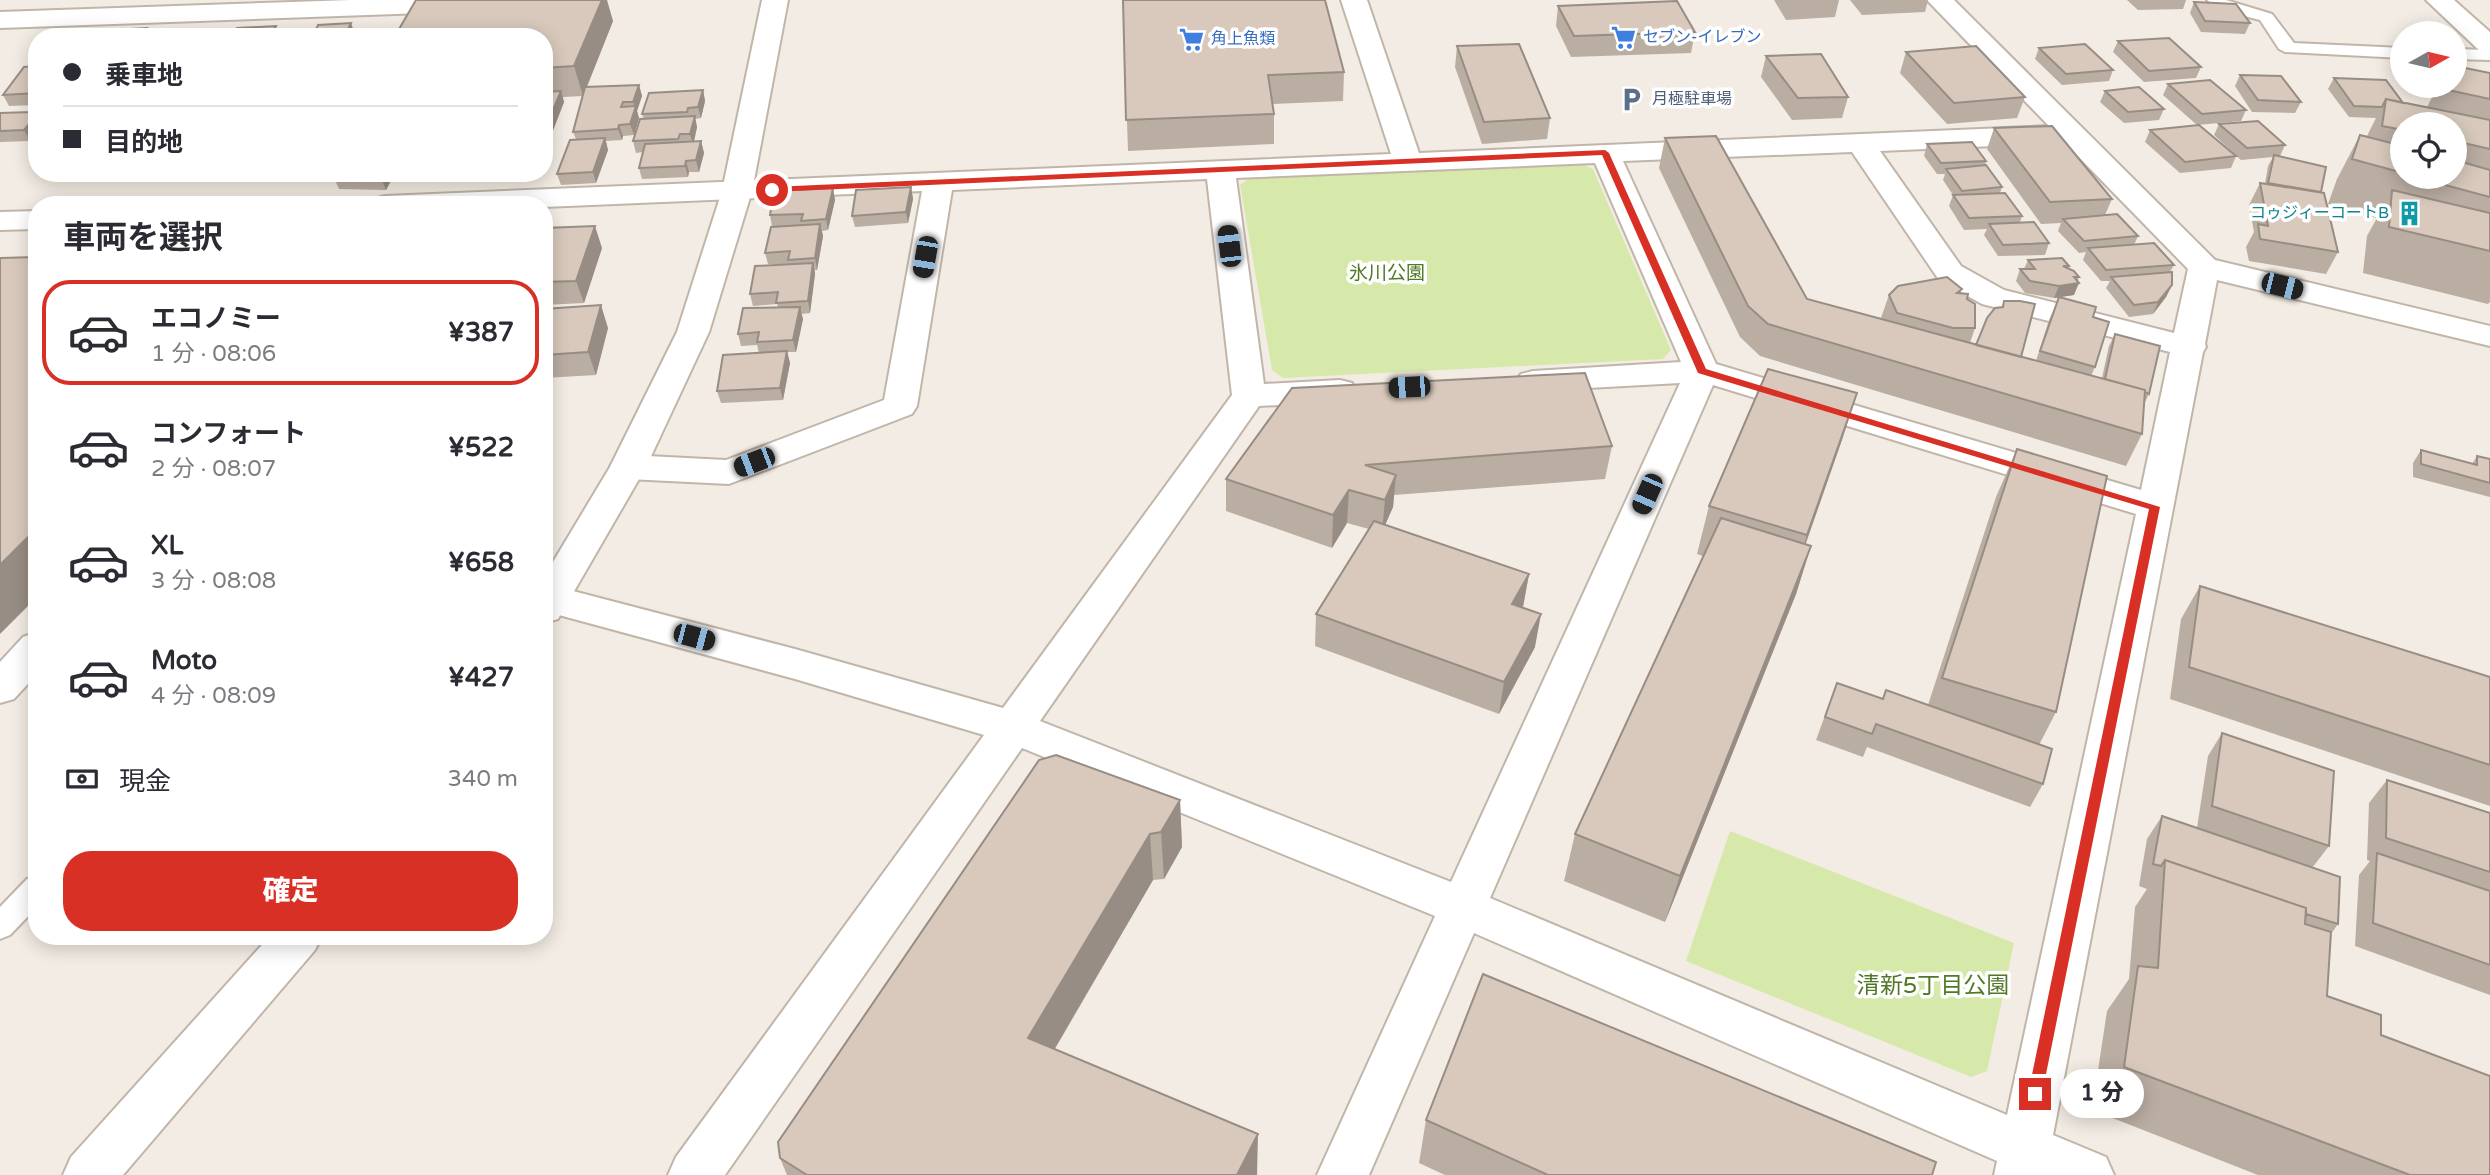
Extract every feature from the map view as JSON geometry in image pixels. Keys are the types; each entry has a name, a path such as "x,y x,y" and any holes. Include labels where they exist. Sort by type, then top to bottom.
{"street":[{"path":"0,20 565,0"},
{"path":"553,594 628,467 693,332 737,191 775,0"},
{"path":"1354,0 1408,163"},
{"path":"1940,0 2204,267 2490,336"},
{"path":"2438,0 2487,43"},
{"path":"553,198 2071,134"},
{"path":"1860,143 1950,274 1970,287 1993,298 2190,348"},
{"path":"1343,1175 1702,371 1605,153"},
{"path":"694,1175 1249,396 1220,170"},
{"path":"628,467 729,472 900,406 937,183"},
{"path":"0,221 28,220"},
{"path":"2022,1162 2155,507 2190,348 2204,267"},
{"path":"1496,383 1702,371 2155,507"},
{"path":"1249,396 1373,389"},
{"path":"553,605 795,664 1013,727 1463,907 2022,1162 2088,1175"},
{"path":"0,688 28,657"},
{"path":"89,1175 154,1105 291,945"}],"lane":[{"path":"2216,0 2226,8 2266,17 2285,45 2291,48 2390,53"},
{"path":"2468,50 2487,43"},
{"path":"0,926 28,897"}],"green space":[{"name":"氷川公園","path":"1581,164 1593,169 1671,350 1663,359 1283,378 1272,370 1240,185 1250,178"},
{"name":"清新5丁目公園","path":"1730,831 2014,943 1987,1071 1971,1077 1686,961"}],"building":[{"path":"416,0 602,0 574,66 553,67 553,28 400,28"},
{"path":"1123,0 1325,0 1344,72 1268,75 1274,114 1126,120"},
{"path":"1677,1 1695,32 1574,36 1558,6"},
{"path":"2194,2 2236,4 2250,23 2205,21"},
{"path":"351,23 348,28 317,28 318,25"},
{"path":"276,26 275,28 237,28"},
{"path":"2169,38 2201,67 2149,71 2118,41"},
{"path":"1519,44 1550,118 1484,122 1457,46"},
{"path":"2085,44 2113,70 2066,74 2039,48"},
{"path":"1976,46 2025,97 1954,103 1906,52"},
{"path":"1821,54 1848,97 1798,98 1766,56"},
{"path":"24,67 28,67 28,94 3,95"},
{"path":"2468,69 2490,73 2490,99 2468,94"},
{"path":"2240,75 2281,76 2301,102 2258,100"},
{"path":"2334,78 2386,80 2390,85 2390,98 2399,98 2403,103 2386,99 2382,107 2354,106"},
{"path":"2210,80 2246,110 2202,114 2168,84"},
{"path":"639,85 633,102 623,102 621,107 636,106 630,124 619,125 618,129 573,132 585,87"},
{"path":"2139,87 2164,109 2128,112 2105,91"},
{"path":"703,90 698,107 688,108 687,112 642,114 649,93"},
{"path":"553,91 561,91 553,110"},
{"path":"2386,99 2450,112 2390,112 2390,128 2382,126"},
{"path":"28,112 28,125 24,130 0,131 0,113"},
{"path":"2467,115 2490,120 2490,149 2467,144"},
{"path":"695,116 690,134 680,134 678,139 633,141 640,119"},
{"path":"2258,121 2285,145 2247,148 2219,124"},
{"path":"2199,125 2236,156 2185,162 2150,130"},
{"path":"2052,126 2112,199 2050,202 1994,128"},
{"path":"2360,135 2390,143 2390,169 2352,159"},
{"path":"1716,136 1807,299 2145,390 2142,434 1768,324 1748,306 1665,138"},
{"path":"605,138 593,172 557,174 570,140"},
{"path":"701,141 696,160 686,161 685,166 639,168 645,144"},
{"path":"1972,142 1986,161 1941,163 1927,144"},
{"path":"2274,155 2326,167 2321,192 2268,183"},
{"path":"2467,163 2490,170 2490,197 2460,189 2467,189"},
{"path":"1986,165 2002,187 1962,191 1946,169"},
{"path":"2260,183 2324,193 2338,252 2260,239 2258,224 2268,226"},
{"path":"911,187 906,212 852,216 856,190"},
{"path":"833,188 826,219 801,221 803,214 770,215 774,191"},
{"name":"コゥジィーコートB","path":"2392,190 2490,213 2490,251 2389,227"},
{"path":"2005,193 2022,216 1969,218 1953,195"},
{"path":"2117,214 2138,236 2084,241 2063,219"},
{"path":"2034,222 2049,243 2003,245 1989,224"},
{"path":"820,224 815,258 788,260 790,251 765,253 771,227"},
{"path":"595,226 576,281 553,282 553,228"},
{"path":"2154,243 2174,265 2106,270 2088,248"},
{"path":"28,257 28,537 0,565 0,258"},
{"path":"2062,258 2069,266 2063,266 2074,271 2079,277 2074,277 2079,283 2059,286 2030,281 2020,269 2035,269 2028,260"},
{"path":"813,263 808,301 776,303 778,292 750,294 755,266"},
{"path":"2172,272 2172,285 2158,302 2134,305 2111,277"},
{"path":"1947,277 1962,289 1957,293 1968,294 1967,299 1975,304 1975,328 1953,328 1897,313 1889,295 1898,286"},
{"path":"2059,297 2096,307 2093,317 2109,322 2095,367 2040,351"},
{"path":"2004,301 2035,304 2021,357 1976,345 1987,318 1995,308 2003,307"},
{"path":"601,305 588,352 553,354 553,308"},
{"path":"800,307 793,340 757,342 759,332 738,334 743,308"},
{"path":"2115,334 2160,346 2149,394 2145,390 2105,379"},
{"path":"787,351 780,388 717,391 723,355"},
{"path":"1768,369 1857,393 1807,535 1709,506"},
{"path":"1585,373 1612,446 1365,465 1396,475 1385,500 1349,490 1333,515 1226,479 1292,388"},
{"path":"2017,449 2107,476 2056,712 1942,678"},
{"path":"2421,450 2477,465 2477,456 2490,459 2490,483 2421,464"},
{"path":"1721,518 1811,546 1680,876 1575,834"},
{"path":"1374,521 1529,574 1512,604 1541,614 1504,682 1316,614"},
{"path":"2200,586 2490,677 2490,765 2189,667"},
{"path":"1837,683 1883,699 1886,690 2052,749 2043,784 1876,724 1872,734 1825,717"},
{"path":"2222,733 2334,771 2329,846 2212,806"},
{"path":"1056,755 1180,800 1161,832 1150,834 1028,1038 1258,1134 1237,1175 807,1175 780,1158 778,1142 1039,760"},
{"path":"2387,780 2490,813 2490,872 2386,838"},
{"path":"2162,816 2340,877 2338,924 2306,914 2306,908 2165,860 2161,866 2153,864"},
{"path":"2377,853 2490,891 2490,965 2373,923"},
{"path":"2165,860 2306,908 2305,924 2331,932 2327,996 2381,1015 2381,1035 2490,1076 2490,1175 2410,1175 2124,1067 2138,966 2158,968"},
{"path":"1483,974 1936,1162 1932,1175 1548,1175 1426,1120"}],"place":[{"name":"セブン-イレブン","path":"1623,37"},
{"name":"角上魚類","path":"1191,39"},
{"name":"月極駐車場","path":"1632,99"},
{"name":"コゥジィーコートB","path":"2409,213"}],"route":[{"path":"772,190 1605,153 1702,371 2155,507 2035,1094"}]}
